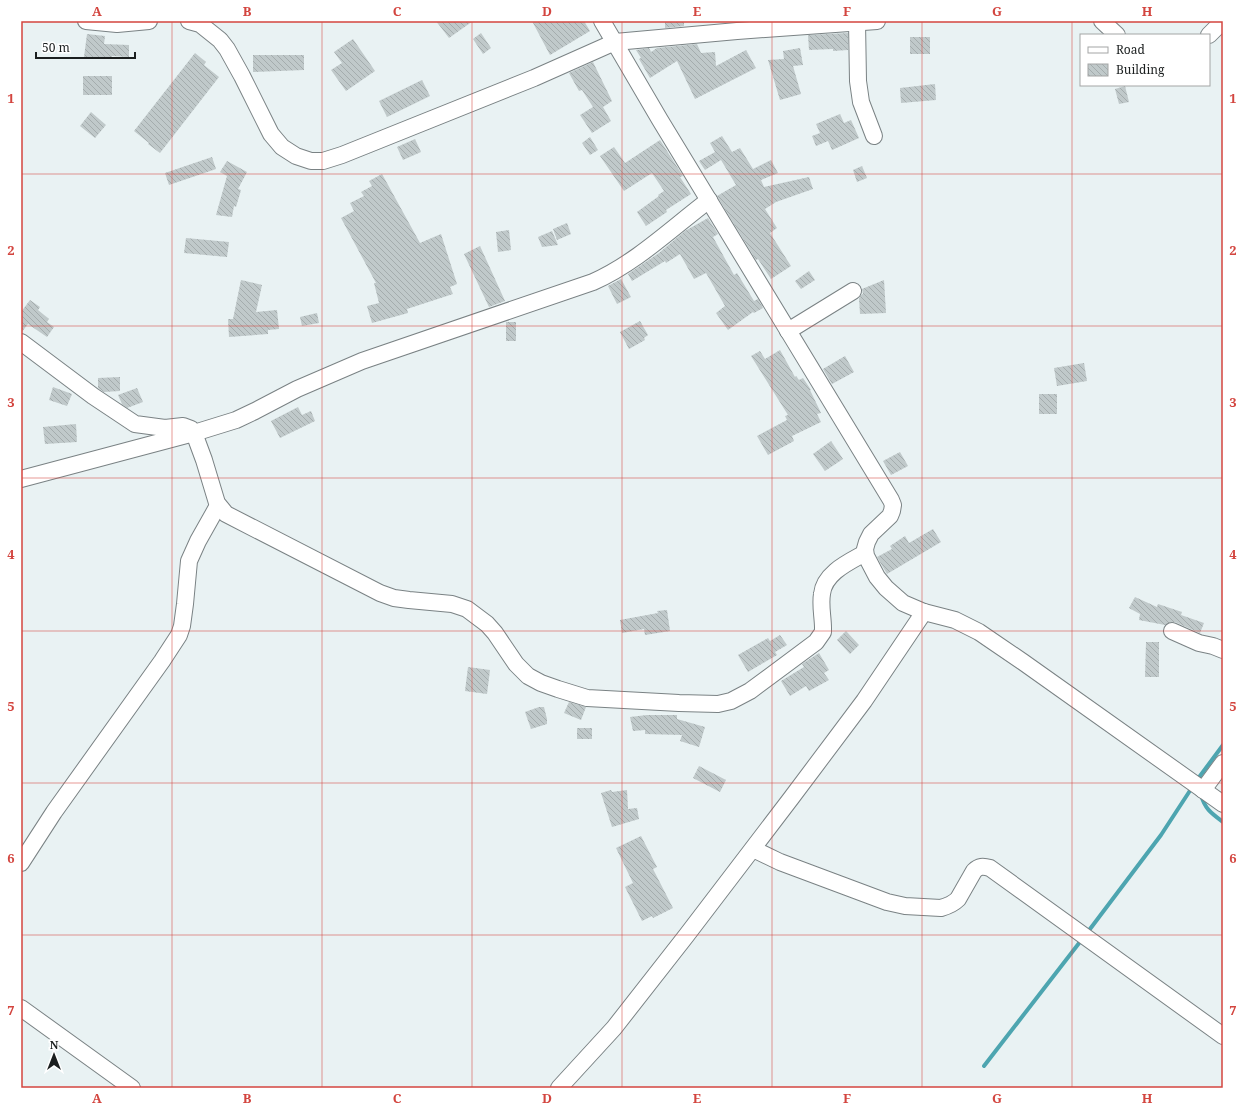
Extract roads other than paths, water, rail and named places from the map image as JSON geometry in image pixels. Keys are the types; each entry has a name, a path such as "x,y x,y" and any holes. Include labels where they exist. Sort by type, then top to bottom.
{"street":[{"path":"86,21 117,24 149,21"},
{"path":"189,21 200,24 223,44 242,76 272,134 282,147 296,156 310,161 324,161 342,155 534,78 615,42 877,21"},
{"path":"602,21 891,500 893,505 889,518 869,538 866,546 865,553 877,577 886,588 903,603 924,612 955,620 979,632 1024,662 1223,804"},
{"path":"1102,21 1116,34"},
{"path":"1210,34 1223,21"},
{"path":"857,22 858,81 861,102 874,136"},
{"path":"21,479 194,433 236,420 297,389 362,361 580,287 607,276 659,240 709,200"},
{"path":"788,331 853,291"},
{"path":"21,342 93,396 135,424 165,428 183,426 194,433 217,503 226,514 380,593 394,598 452,604 467,609 487,624 516,664 528,676 541,683 593,699 718,704 731,701 743,695 816,642 823,632 821,598 824,585 838,570 865,553"},
{"path":"21,863 54,812 179,635 182,626 185,604 189,561 198,541 216,509 219,507"},
{"path":"560,1088 614,1028 753,849 864,701 924,612"},
{"path":"1172,631 1199,643 1223,650"},
{"path":"1203,790 1223,763"},
{"path":"753,849 780,862 887,902 905,906 941,908 947,906 958,899 974,871 978,867 985,866 990,868 1223,1036"},
{"path":"21,1008 132,1088"}],"waterway":[{"path":"1197,780 1223,745"},
{"path":"1087,933 1161,835 1193,786"},
{"path":"1201,795 1204,804 1223,822"},
{"path":"984,1066 1083,938"}]}
